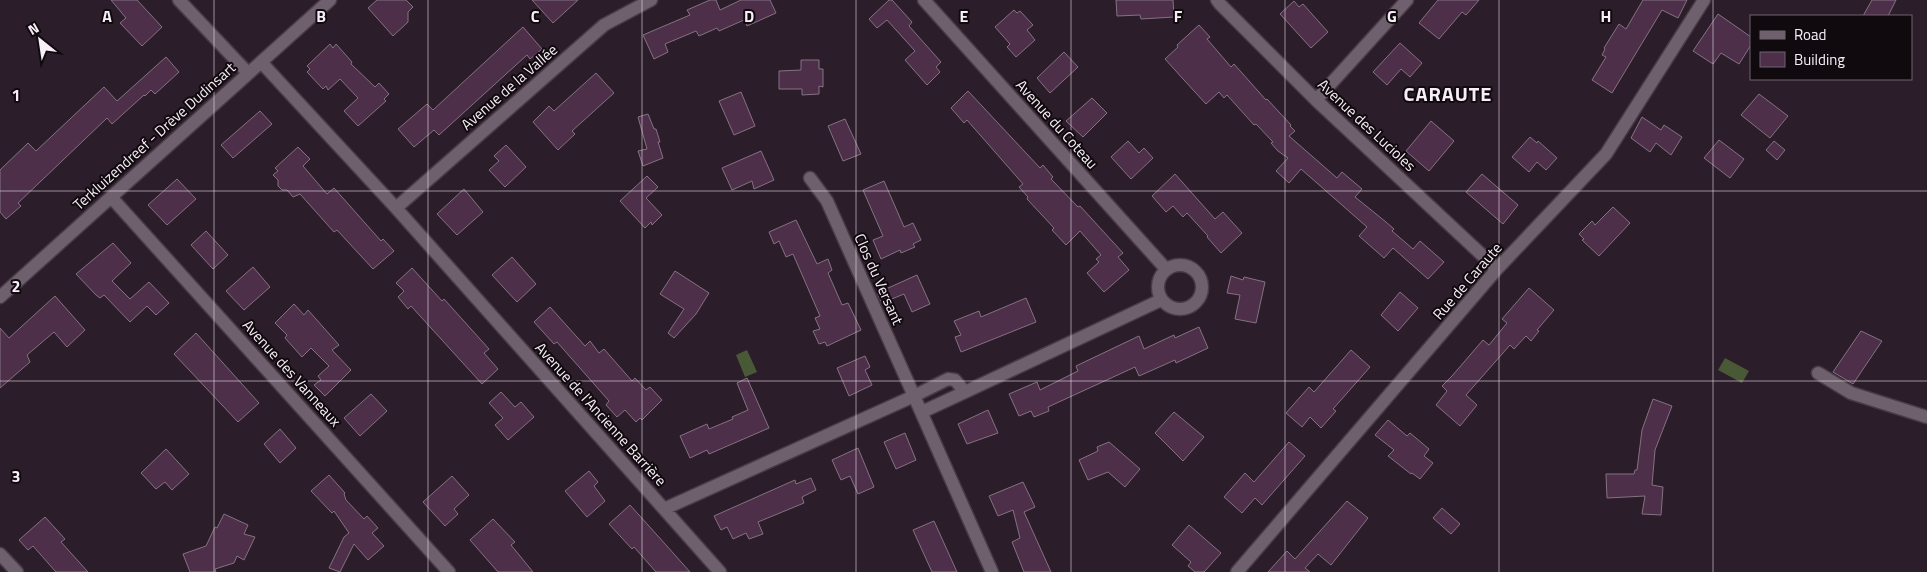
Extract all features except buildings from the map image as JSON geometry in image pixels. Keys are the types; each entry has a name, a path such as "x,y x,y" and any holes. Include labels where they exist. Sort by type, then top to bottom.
{"street":[{"path":"179,0 248,73"},
{"name":"Terkluizendreef - Drève Dudinsart","path":"0,297 330,0"},
{"name":"Avenue de la Vallée","path":"396,208 604,25 651,0"},
{"name":"Avenue du Coteau","path":"924,0 1166,269"},
{"name":"Avenue des Lucioles","path":"1217,0 1316,100 1497,269"},
{"path":"1316,100 1407,0"},
{"name":"Rue de Caraute","path":"1237,572 1497,269 1606,154 1704,0"},
{"name":"Avenue de l'Ancienne Barrière","path":"261,62 396,208 664,509 914,396"},
{"name":"Clos du Versant","path":"810,178 827,201 914,396"},
{"name":"Avenue des Vanneaux","path":"111,197 449,572"},
{"path":"1176,264 1187,265 1196,270 1202,279 1203,290 1199,300 1191,307 1180,310 1170,307 1161,300 1158,289 1159,278 1166,269 1176,264"},
{"path":"922,412 1161,300"},
{"path":"1818,373 1850,393 1927,417"},
{"path":"965,392 956,380 948,379 914,396 992,572"},
{"path":"664,509 720,572"},
{"path":"0,554 17,572"}],"shaded area":[{"path":"747,350 757,372 745,377 736,355"},
{"path":"1725,358 1749,371 1742,383 1718,370"}],"district":[{"name":"CARAUTE","path":"1448,93"}]}
